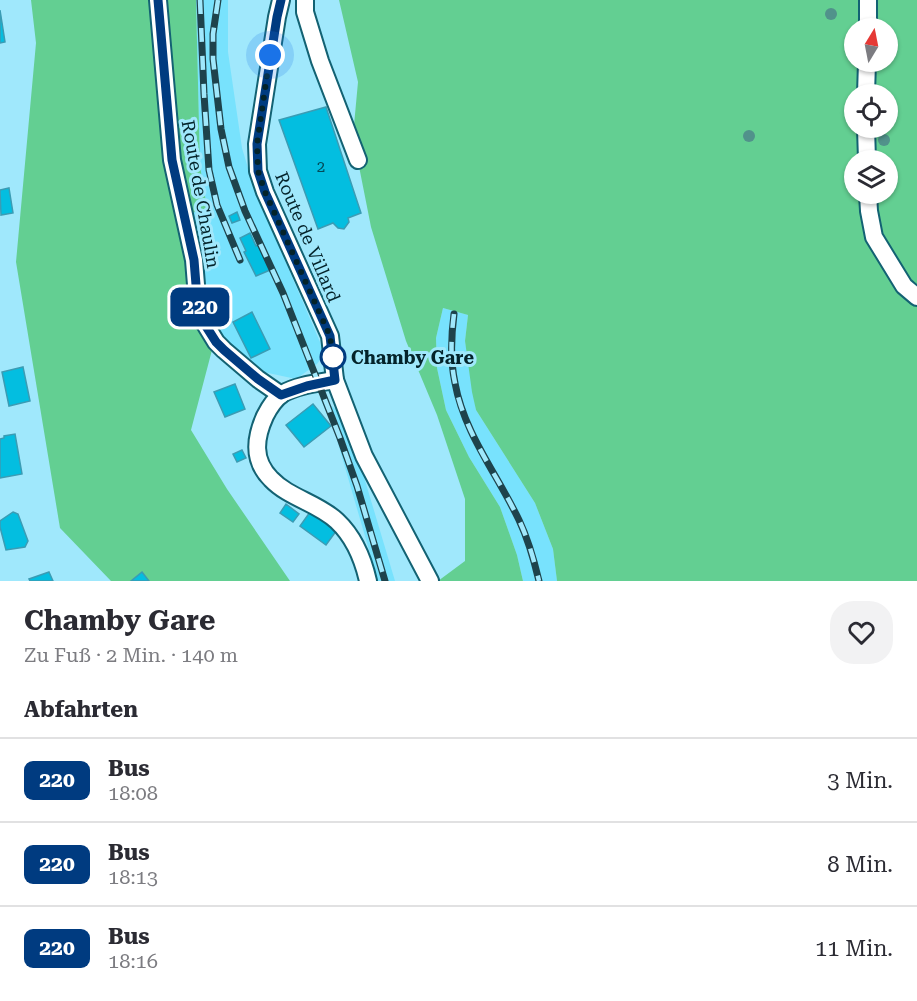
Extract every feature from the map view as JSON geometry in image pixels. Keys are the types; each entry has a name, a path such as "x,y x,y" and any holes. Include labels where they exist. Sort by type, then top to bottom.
{"street":[{"name":"Route de Chaulin","path":"158,0 172,160 194,260 197,297 202,320 224,350 281,395"},
{"name":"Route de Villard","path":"281,0 260,120 257,144 258,171 265,192 330,336 335,380 364,456 430,581"},
{"path":"305,0 305,12 320,61 358,160"},
{"path":"868,0 868,18"},
{"path":"869,204 874,237 904,286 917,297"},
{"path":"335,380 281,395 269,408 258,430 258,455 262,469 272,480 290,493 326,512 342,526 356,546 368,581"}],"shaded area":[{"path":"196,0 228,0 228,52 242,148 254,188 320,342 323,356 317,364 296,379 259,371 217,331 201,267 192,212 207,208 200,166"},
{"path":"443,308 468,315 465,341 476,410 535,503 553,549 557,581 523,581 517,555 500,507 469,457 446,410 437,368 436,338"},
{"path":"320,398 337,410 349,434 395,581 378,581 333,426"}],"green space":[{"path":"31,0 196,0 200,166 207,208 192,213 201,267 217,331 191,430 227,489 290,581 111,581 60,528 16,262 36,43"},
{"path":"339,0 917,0 917,581 557,581 553,549 535,503 476,410 465,341 468,315 443,308 436,338 437,368 446,410 469,457 500,507 517,555 523,581 438,581 465,561 465,499 437,415 406,341 371,227 353,136 358,82"}],"building":[{"path":"0,10 5,42 0,43"},
{"path":"326,107 361,213 348,218 349,222 344,229 338,228 333,223 318,229 279,120"},
{"path":"9,188 13,213 1,215 0,190"},
{"path":"237,212 240,220 232,223 229,216"},
{"path":"250,233 270,270 256,276 240,238"},
{"path":"252,312 270,349 251,358 233,322"},
{"path":"23,367 30,401 9,406 2,372"},
{"path":"235,384 245,409 225,417 214,392"},
{"path":"313,404 331,426 304,447 286,425"},
{"path":"15,434 22,474 0,478 0,439"},
{"path":"242,450 246,458 237,462 233,454"},
{"path":"286,504 299,514 293,522 280,513"},
{"path":"13,512 18,514 28,541 25,547 6,550 0,521"},
{"path":"310,512 337,530 326,545 300,526"},
{"path":"49,572 53,581 30,581 29,579"},
{"path":"142,572 149,581 131,581"}],"railway":[{"path":"200,0 209,170 217,205 240,260"},
{"path":"218,0 213,34 213,59 221,129 229,167 245,211 283,293 340,438 357,486 385,581"},
{"path":"454,314 452,357 459,401 473,436 522,527 539,581"}],"bus line":[{"name":"220","path":"158,0 172,160 194,260 197,297 202,320 224,350 281,395 295,389 335,380 330,336 265,192 258,171 257,144 260,120 281,0"}],"place":[{"name":"Chamby Gare","path":"333,357"}],"route":[{"path":"270,55 257,144 258,171 265,192 330,336 333,359 333,357"}]}
